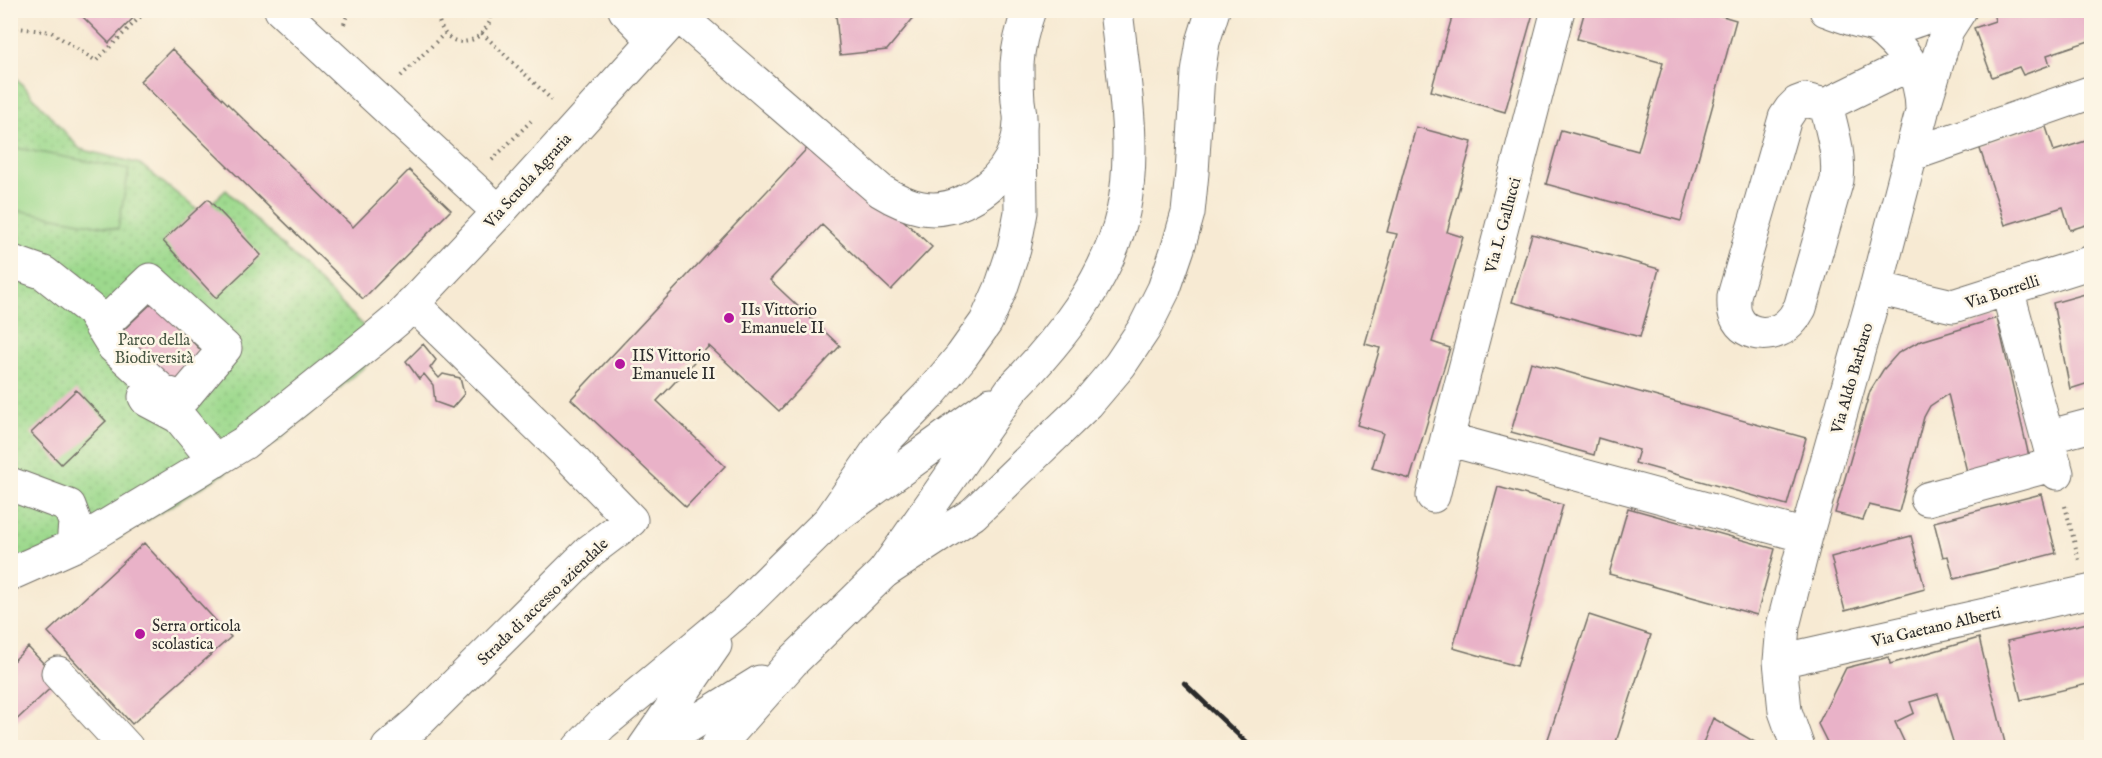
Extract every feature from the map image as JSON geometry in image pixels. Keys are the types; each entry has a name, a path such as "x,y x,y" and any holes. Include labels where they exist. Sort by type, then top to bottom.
{"main road":[{"path":"281,10 499,212"},
{"path":"625,10 654,40"},
{"path":"830,520 886,439 961,357 986,322 1001,288 1014,249 1020,221 1020,124 1017,61 1029,10"},
{"path":"716,747 792,662 884,572 1023,378 1070,322 1091,288 1110,250 1123,212 1128,169 1128,124 1116,10"},
{"path":"884,572 973,514 1087,404 1120,365 1144,329 1164,289 1188,213 1198,73 1203,42 1213,10"},
{"name":"Via L. Gallucci","path":"1432,496 1558,10"},
{"path":"1826,10 1874,25 1891,26 1908,23 1944,10"},
{"path":"1922,112 1947,30 1960,10"},
{"path":"680,13 881,191 899,202 918,209 937,209 958,205 992,185 1006,168 1014,151 1020,124"},
{"name":"Via Scuola Agraria","path":"10,574 73,546 244,443 405,310 499,212 680,13"},
{"name":"Via Aldo Barbaro","path":"1798,747 1785,711 1780,662 1783,626 1922,112 1919,81 1910,64 1901,49 1889,36 1874,25"},
{"path":"1826,105 1837,154 1837,180 1800,308 1793,320 1784,327 1775,333 1763,334 1744,327 1736,316 1734,296 1785,118 1797,103 1805,100 1826,105 1910,64"},
{"path":"1910,155 2091,92"},
{"path":"10,261 44,273 92,311 147,400 179,417 215,461"},
{"name":"Via Borrelli","path":"1876,288 1953,306 2091,262"},
{"path":"2007,289 2053,458"},
{"name":"Strada di accesso aziendale","path":"388,747 419,721 590,551 631,520 566,453 405,310"},
{"path":"579,747 602,724 738,611 830,520 1023,378"},
{"path":"1927,499 2053,458 2091,425"},
{"path":"1447,440 1806,536"},
{"path":"10,484 69,506 75,522 73,546"},
{"name":"Via Gaetano Alberti","path":"1780,662 2089,591"},
{"path":"644,747 738,611"},
{"path":"653,747 792,662"},
{"path":"58,673 127,747"}],"path":[{"path":"10,27 51,32 96,61 147,10"},
{"path":"343,27 349,10"},
{"path":"438,10 437,22 444,34 457,41 470,41 482,33 491,20 490,10"},
{"path":"482,33 552,100"},
{"path":"399,77 444,34"},
{"path":"544,108 560,92"},
{"path":"489,164 536,116"},
{"path":"2053,458 2089,591"}],"green space":[{"name":"Parco della Biodiversità","path":"10,71 80,149 140,164 201,213 226,190 361,323 384,350 278,441 59,574 11,584"},
{"path":"11,147 129,169 118,229 11,209"}],"building":[{"path":"76,10 141,10 109,43"},
{"path":"854,10 920,10 887,50 840,55 836,15 854,13"},
{"path":"1454,10 1534,10 1505,112 1431,91"},
{"path":"1585,10 1702,10 1736,20 1681,221 1546,184 1561,130 1638,151 1663,63 1577,39"},
{"path":"2008,10 2092,10 2092,40 2047,55 2050,65 2023,75 2019,67 1992,77 1974,28 1995,21 1994,16"},
{"path":"172,49 353,227 409,170 451,210 363,299 140,81"},
{"path":"2045,124 2054,151 2092,139 2092,223 2070,230 2063,207 2005,225 1979,146"},
{"path":"1416,127 1472,142 1447,232 1463,237 1432,342 1450,348 1410,479 1372,468 1383,433 1357,425 1380,348 1365,344 1397,234 1387,232"},
{"name":"IIs Vittorio Emanuele II","path":"816,139 932,247 891,290 822,225 770,280 840,346 779,411 709,346 657,401 725,466 686,507 571,399"},
{"path":"208,199 261,255 216,298 163,241"},
{"path":"1532,234 1659,269 1640,337 1512,302"},
{"path":"2092,292 2092,382 2070,389 2053,303"},
{"path":"154,301 209,359 173,393 118,335"},
{"path":"1997,318 2031,465 1969,480 1948,394 1930,406 1924,417 1899,512 1869,505 1863,520 1835,513 1870,391 1883,370 1898,353 1918,342"},
{"path":"423,344 436,360 430,368 439,378 443,374 460,378 464,394 452,408 435,402 433,385 424,374 419,379 406,361"},
{"path":"1531,362 1806,438 1787,505 1635,463 1639,450 1598,438 1594,455 1511,432"},
{"path":"76,390 106,421 61,464 31,433"},
{"path":"1498,487 1563,505 1517,666 1453,648"},
{"path":"2041,494 2056,553 1954,579 1948,556 1943,557 1934,522"},
{"path":"1628,508 1775,549 1757,615 1609,574"},
{"path":"1911,536 1925,589 1845,611 1831,557"},
{"name":"Serra orticola scolastica","path":"144,543 231,637 132,724 48,632"},
{"path":"1589,615 1651,635 1614,748 1545,748"},
{"path":"2092,622 2092,683 2021,700 2007,641"},
{"path":"1979,638 2005,743 1995,748 1955,748 1938,694 1910,702 1914,713 1895,722 1907,748 1830,748 1818,724 1846,668 1889,657 1890,664"},
{"path":"28,647 59,680 10,726 10,664"},
{"path":"1713,718 1760,745 1762,748 1701,748"}],"railway":[{"path":"1184,683 1252,748"}],"place":[{"name":"IIs Vittorio Emanuele II","path":"729,318"},
{"name":"IIS Vittorio Emanuele II","path":"620,364"},
{"name":"Serra orticola scolastica","path":"140,634"}]}
